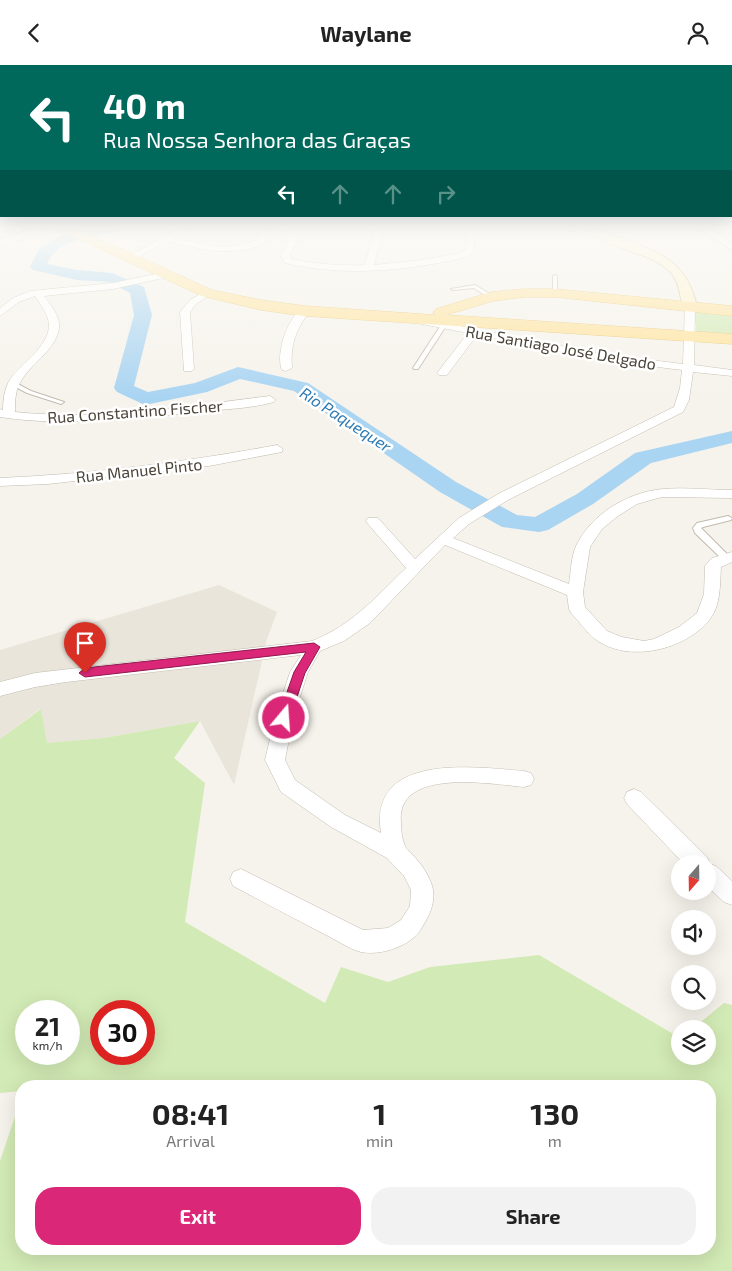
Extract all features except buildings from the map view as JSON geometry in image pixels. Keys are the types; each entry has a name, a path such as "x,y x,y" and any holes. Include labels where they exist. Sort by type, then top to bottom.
{"main road":[{"path":"189,285 207,293 261,305 305,311 390,315 732,339"},
{"path":"687,285 690,307"},
{"path":"463,321 491,297 524,293 555,293 732,311"}],"street":[{"path":"0,313 16,300 26,295 117,285"},
{"path":"5,414 14,384 47,343 53,330 51,317 37,293"},
{"path":"188,369 185,312 192,302 207,293"},
{"path":"0,689 35,680 66,675 314,647 352,628 383,601 443,539 464,521 503,497 679,409 683,399 687,369 690,307"},
{"path":"286,368 286,346 290,331 305,311"},
{"name":"Rua Santiago José Delgado","path":"390,315 443,327 463,321 602,357 687,369 732,373"},
{"path":"443,373 463,321"},
{"name":"Rua Constantino Fischer","path":"5,414 46,418 79,418 186,411 270,400"},
{"name":"Rua Manuel Pinto","path":"0,482 48,480 209,462 277,449"},
{"path":"729,557 717,561 713,567 712,594 704,616 685,631 658,645 644,647 619,643 602,635 577,609 575,592 583,547 596,526 632,501 662,493 732,494"},
{"path":"373,521 414,568"},
{"path":"443,539 575,592"},
{"path":"241,879 362,941 391,939 409,928 421,908 422,889 412,869 395,851 338,821 288,785 275,760 284,718 299,672 314,647"},
{"path":"395,851 390,824 391,808 399,793 415,782 437,775 524,779"},
{"path":"634,798 690,855"},
{"path":"716,880 732,895"}],"lane":[{"path":"555,285 555,293"},
{"path":"453,289 475,286 491,297"},
{"path":"416,368 443,327"},
{"path":"14,384 29,392 61,402"},
{"path":"728,518 700,525 697,528 698,531 729,557"}],"shaded area":[{"path":"219,585 277,612 267,639 234,785 200,721 104,738 47,744 40,709 0,739 0,650"}],"green space":[{"path":"693,308 732,313 732,336 697,334"},
{"path":"41,709 47,743 104,738 200,721 174,758 205,783 185,922 325,1003 341,967 388,982 430,967 539,955 671,1033 671,1065 716,1065 716,1020 703,1020 724,1003 732,1005 732,1271 0,1271 0,1161 15,1117 15,1255 716,1255 716,1080 15,1080 15,1092 0,1093 0,739"}],"waterway":[{"name":"Rio Paquequer","path":"128,285 138,290 143,315 124,388 145,399 200,388 238,373 301,387 448,487 511,522 539,525 585,499 643,458 732,437"}],"route":[{"path":"85,673 314,647 299,672 284,718"}]}
